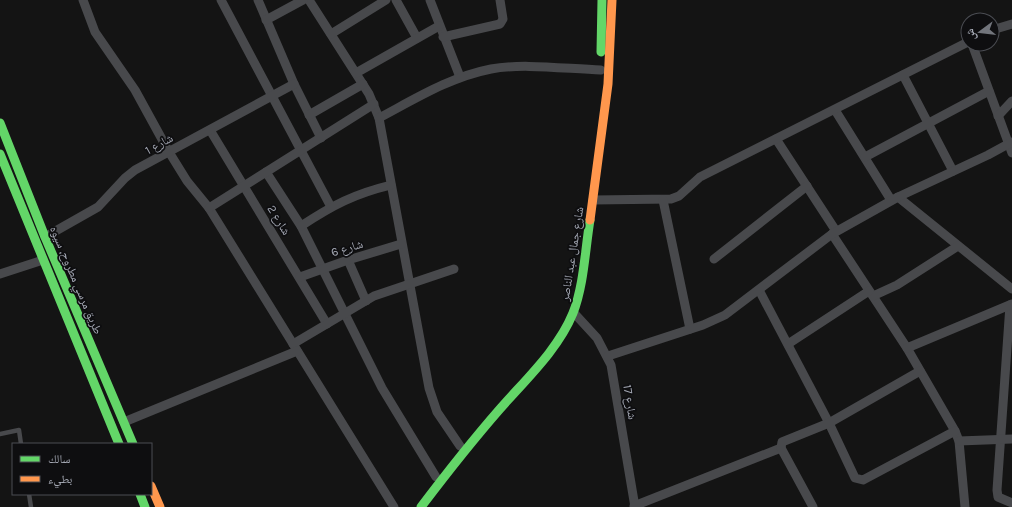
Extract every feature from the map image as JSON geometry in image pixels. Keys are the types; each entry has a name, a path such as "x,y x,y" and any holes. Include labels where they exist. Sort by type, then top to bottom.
{"street":[{"path":"83,0 88,18 95,32 135,90 169,152 187,181 209,208 394,507"},
{"path":"221,0 331,207"},
{"path":"258,0 294,84 320,138"},
{"path":"266,20 303,0"},
{"path":"309,0 363,84 374,104 379,118 401,244 432,400 443,423 460,446"},
{"path":"331,34 386,0"},
{"path":"396,0 417,38"},
{"path":"430,0 460,77"},
{"path":"444,37 500,24 503,19 500,0"},
{"name":"شارع جمال عبد الناصر","path":"421,507 465,450 556,343 574,313 593,200 592,180 601,70 602,0"},
{"name":"شارع جمال عبد الناصر","path":"413,507 460,446 552,336 564,316 572,293 609,75 612,0"},
{"path":"1000,28 1012,24"},
{"path":"356,73 439,26"},
{"path":"593,200 663,200 679,196 700,177 960,46"},
{"path":"608,356 690,329 725,315 834,233 894,198 953,170 1011,146 998,116 975,52"},
{"path":"379,118 460,77 492,69 510,67 601,70"},
{"path":"903,76 953,170"},
{"name":"شارع 1","path":"45,237 98,207 125,178 169,152 294,84"},
{"path":"309,115 363,84"},
{"path":"864,157 989,91"},
{"path":"998,116 1012,101"},
{"path":"209,208 374,104"},
{"path":"835,110 864,157 894,198 1012,289"},
{"name":"طريق مرسي مطروح, سيوه","path":"0,123 45,237 133,443"},
{"name":"شارع 2","path":"210,130 327,324"},
{"path":"776,140 806,186 871,294 907,348 955,431 959,441 965,507"},
{"name":"طريق مرسي مطروح, سيوه","path":"0,154 119,443"},
{"path":"266,172 301,226 392,407 436,477"},
{"path":"301,226 331,207 355,195 391,185"},
{"path":"714,259 806,186"},
{"path":"663,200 690,329"},
{"name":"شارع 6","path":"300,277 323,268 401,244"},
{"path":"788,344 871,294 902,283 958,246"},
{"path":"0,274 43,260"},
{"path":"348,260 366,301"},
{"path":"124,422 295,348 327,324 366,301 409,284 454,269"},
{"path":"760,290 829,423 853,475 858,480 866,478 955,431"},
{"path":"907,348 1011,304 997,494 1000,499 1012,503"},
{"name":"شارع 17","path":"574,313 597,338 608,356 614,375 634,507"},
{"path":"812,507 781,448 782,442 829,423 920,371"},
{"path":"959,441 1012,439"},
{"path":"634,507 781,448"},
{"path":"152,488 160,507"},
{"path":"140,495 145,507"}],"lane":[{"path":"0,434 19,430 21,443"},
{"path":"29,495 31,507"}],"traffic: fast":[{"path":"601,52 602,0"},
{"path":"0,123 45,237 133,443"},
{"path":"0,154 119,443"},
{"path":"421,507 479,434 550,352 567,327 580,291 590,220"},
{"path":"140,495 145,507"}],"traffic: slow":[{"path":"590,220 608,84 612,0"},
{"path":"152,488 160,507"}]}
